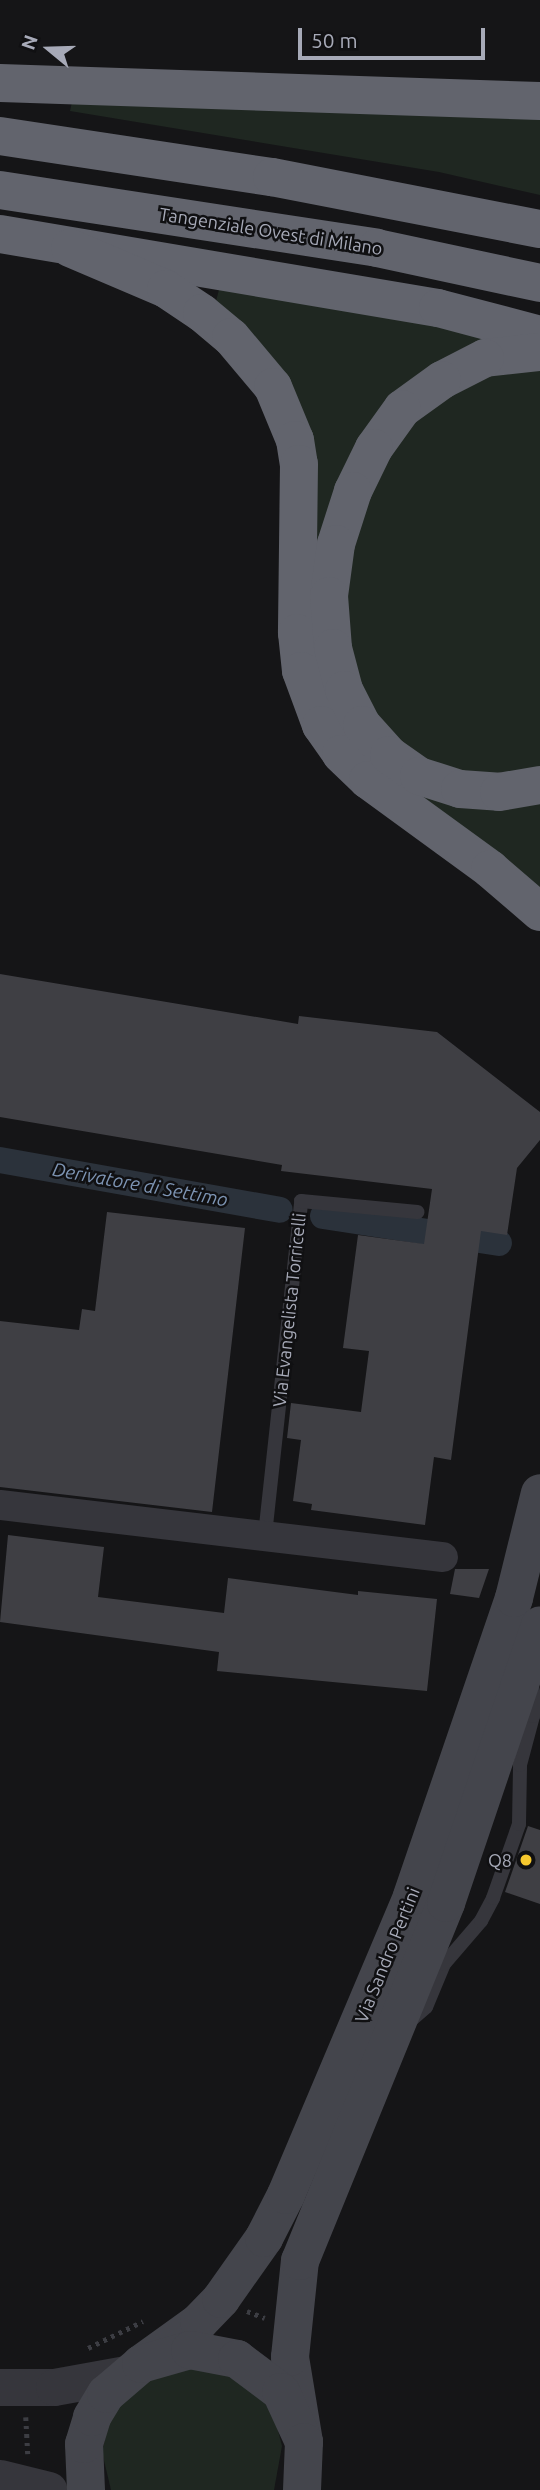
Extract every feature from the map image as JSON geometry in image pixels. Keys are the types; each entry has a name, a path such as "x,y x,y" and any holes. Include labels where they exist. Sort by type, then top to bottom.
{"highway":[{"path":"0,83 530,99"},
{"path":"0,136 272,177 540,229"},
{"name":"Tangenziale Ovest di Milano","path":"0,190 377,248 540,283"},
{"path":"0,234 70,248 438,308 540,335"},
{"path":"70,248 154,283 202,313 231,337 273,387 295,440 299,464 297,633 301,671 321,726 341,754 368,780 490,869 540,912"},
{"path":"540,352 485,358 442,380 402,409 374,448 353,491 336,544 329,596 333,649 344,690 362,724 389,755 419,776 460,789 499,792 540,785"}],"main road":[{"name":"Via Sandro Pertini","path":"86,2490 83,2458 87,2431 98,2405 133,2369 199,2322 221,2299 264,2238 286,2195 412,1896 514,1598 540,1493"},
{"name":"Via Sandro Pertini","path":"304,2442 290,2357 293,2292 313,2222 446,1903 537,1635"},
{"path":"133,2369 190,2350 217,2353 250,2365 281,2392 296,2415 304,2442 302,2490"}],"street":[{"path":"0,1505 443,1557"},
{"path":"13,2388 133,2369"}],"lane":[{"name":"Via Evangelista Torricelli","path":"265,1535 302,1201 417,1212"}],"path":[{"path":"243,2309 273,2322"},
{"path":"76,2351 154,2315"},
{"path":"13,2388 26,2484"}],"shaded area":[{"path":"73,97 540,118 540,195 439,172 70,111"},
{"path":"220,286 501,337 343,475 352,731 540,800 540,899 331,720 313,511 216,301"},
{"path":"540,364 540,772 520,777 424,766 369,714 341,630 358,510 411,418 472,379"},
{"path":"210,2365 260,2395 275,2419 282,2446 274,2490 111,2490 102,2452 109,2421 125,2394 149,2375"}],"building":[{"path":"0,974 298,1024 299,1016 437,1032 540,1112 540,1140 517,1168 507,1235 481,1231 451,1460 434,1457 425,1525 311,1510 312,1504 293,1501 301,1440 287,1438 291,1403 361,1412 369,1351 343,1348 358,1235 424,1244 432,1189 281,1171 282,1165 0,1117"},
{"path":"107,1212 245,1228 212,1512 0,1487 0,1321 79,1330 82,1309 95,1311"},
{"path":"8,1535 104,1547 98,1597 224,1613 228,1578 358,1595 358,1591 437,1599 427,1691 217,1671 219,1652 0,1622"},
{"path":"455,1569 489,1569 479,1598 450,1594"},
{"name":"Q8","path":"528,1826 540,1830 540,1904 505,1892"}],"waterway":[{"name":"Derivatore di Settimo","path":"0,1160 280,1210"},
{"name":"Derivatore di Settimo","path":"323,1216 499,1243"}],"place":[{"name":"Q8","path":"526,1860"}]}
